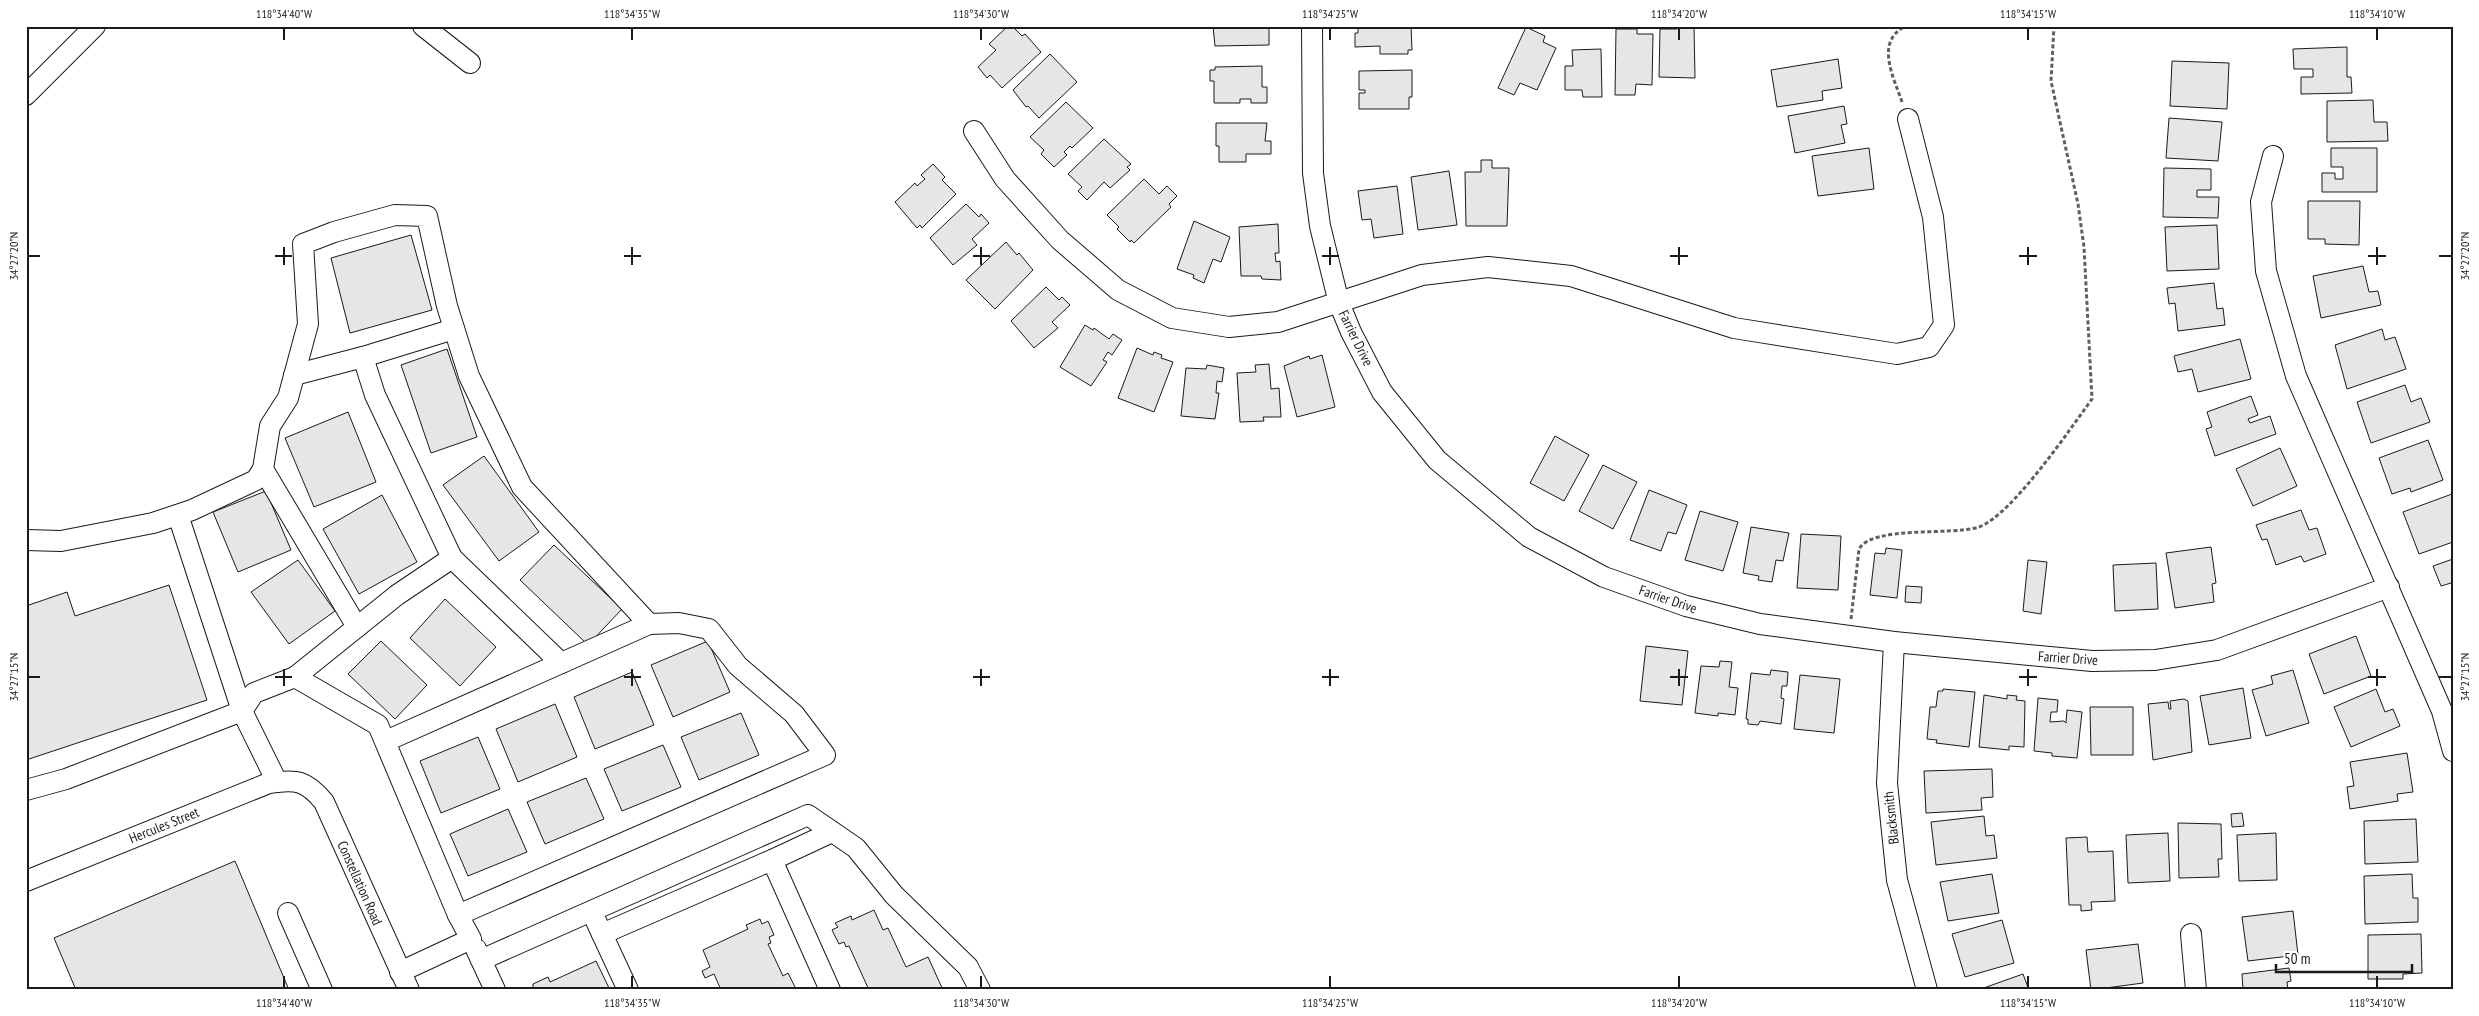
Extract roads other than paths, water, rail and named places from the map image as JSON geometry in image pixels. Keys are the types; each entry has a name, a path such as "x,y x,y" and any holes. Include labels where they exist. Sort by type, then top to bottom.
{"street":[{"path":"26,95 95,26"},
{"path":"423,26 470,62"},
{"name":"Farrier Drive","path":"1312,26 1313,173 1320,226 1339,303 1351,332 1382,392 1437,460 1528,537 1604,577 1686,606 1760,624 1849,637 2092,662 2155,660 2217,650 2389,587"},
{"path":"974,131 1005,179 1060,240 1118,290 1172,318 1229,327 1278,322 1422,274 1488,267 1571,276 1734,328 1896,354 1930,347 1944,325 1934,217 1908,119"},
{"path":"2273,156 2261,202 2266,271 2296,376 2442,711 2453,751"},
{"path":"26,540 62,541 153,523 192,510 256,480 263,469 270,426 288,398 308,324 303,244 334,232 395,215 427,216 447,306 469,376 522,486 648,624"},
{"path":"294,375 363,357 454,329"},
{"path":"363,357 376,395 452,558 561,663"},
{"path":"263,469 357,627"},
{"path":"178,515 242,711 277,782"},
{"path":"26,790 66,778 242,711 254,693 295,677 397,595 452,558"},
{"path":"386,741 648,624 679,623 709,629 738,666 794,714 825,755 458,915"},
{"name":"Blacksmith","path":"1894,642 1887,783 1897,880 1927,990"},
{"path":"295,677 378,725 458,915 495,990"},
{"name":"Hercules Street","path":"26,882 260,787 277,782 304,782"},
{"name":"Constellation Road","path":"304,782 315,790 324,802 404,981"},
{"path":"481,960 808,815 856,848 894,895 968,967 980,990"},
{"path":"602,934 832,832"},
{"path":"772,860 830,990"},
{"path":"595,911 602,934 628,990"},
{"path":"288,913 322,990"},
{"path":"2192,934 2196,990"},
{"path":"404,981 471,939"}]}
